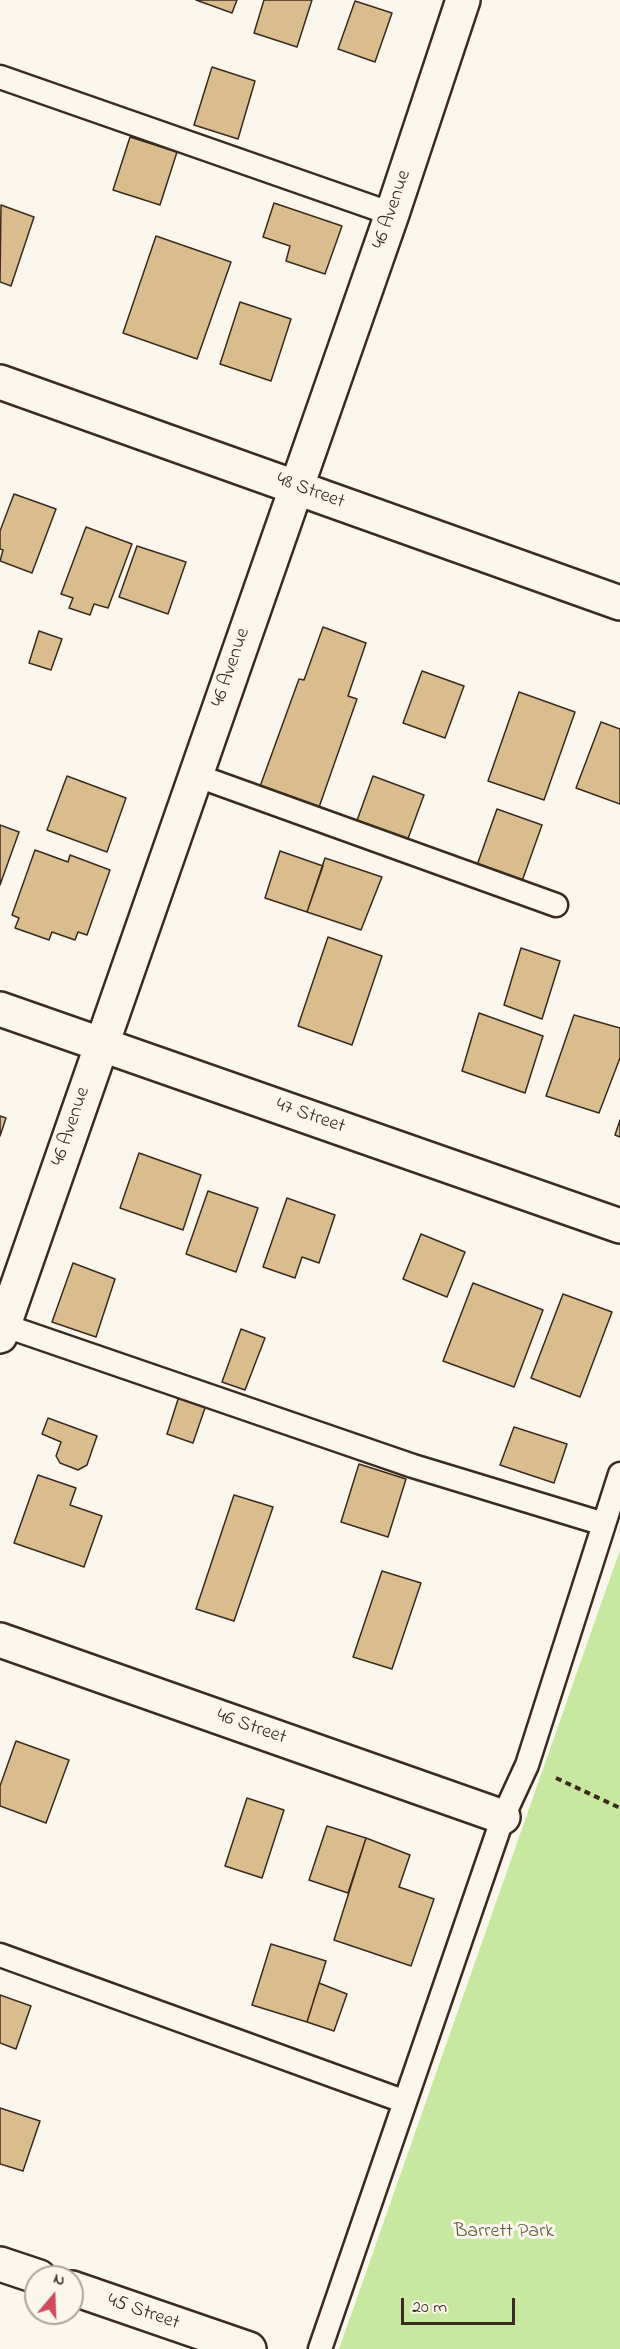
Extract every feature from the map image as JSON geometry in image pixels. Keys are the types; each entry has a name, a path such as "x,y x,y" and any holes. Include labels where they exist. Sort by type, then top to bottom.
{"street":[{"name":"46 Avenue","path":"1,1328 392,214 463,0"},
{"name":"48 Street","path":"0,382 620,603"},
{"name":"47 Street","path":"0,1009 620,1226"},
{"name":"46 Street","path":"0,1640 502,1817"},
{"path":"0,2264 24,2272"},
{"name":"45 Street","path":"84,2292 249,2349"}],"lane":[{"path":"0,77 392,214"},
{"path":"195,775 556,905"},
{"path":"1,1328 413,1466 604,1524"},
{"path":"320,2349 502,1817 527,1765 620,1474"},
{"path":"0,1955 403,2102"}],"path":[{"path":"583,1789 620,1808"}],"green space":[{"name":"Barrett Park","path":"620,1550 620,2349 339,2349"}],"building":[{"path":"196,0 237,0 232,13"},
{"path":"264,0 312,0 297,47 254,33"},
{"path":"355,1 392,13 375,62 338,49"},
{"path":"212,67 255,81 238,139 194,125"},
{"path":"130,137 177,152 160,205 113,190"},
{"path":"274,203 342,226 325,274 286,261 290,246 263,237"},
{"path":"1,205 34,217 11,286 0,282"},
{"path":"156,236 231,262 197,359 123,333"},
{"path":"240,302 291,319 271,381 220,364"},
{"path":"14,494 56,509 32,573 0,561 3,550 0,549 0,531"},
{"path":"86,527 132,544 108,608 94,604 90,615 69,608 73,598 61,594"},
{"path":"137,546 186,562 168,614 119,597"},
{"path":"323,627 366,643 348,696 357,699 317,813 258,792 299,679 304,680"},
{"path":"39,631 62,639 51,670 29,663"},
{"path":"422,671 464,686 445,738 403,723"},
{"path":"519,692 575,712 544,800 488,781"},
{"path":"601,722 620,729 620,804 576,788"},
{"path":"67,776 126,798 107,852 47,830"},
{"path":"373,776 424,795 406,844 355,826"},
{"path":"497,809 542,825 521,884 476,868"},
{"path":"0,825 19,832 0,885"},
{"path":"35,850 68,862 70,855 110,870 87,935 78,932 75,940 52,932 49,940 15,928 19,918 12,915"},
{"path":"280,851 323,866 307,912 265,898"},
{"path":"325,858 382,877 361,930 307,912"},
{"path":"328,937 382,956 352,1045 298,1026"},
{"path":"521,948 560,961 542,1019 504,1005"},
{"path":"479,1013 543,1036 525,1093 462,1071"},
{"path":"574,1015 620,1028 620,1058 599,1113 546,1096"},
{"path":"0,1116 6,1118 0,1136"},
{"path":"620,1120 620,1137 615,1135"},
{"path":"139,1153 201,1175 183,1230 120,1208"},
{"path":"208,1191 258,1208 236,1272 186,1254"},
{"path":"287,1198 335,1215 319,1263 302,1257 295,1278 263,1267"},
{"path":"421,1234 465,1252 447,1297 403,1279"},
{"path":"73,1263 115,1279 96,1337 52,1322"},
{"path":"473,1283 543,1310 514,1387 443,1361"},
{"path":"563,1294 612,1312 580,1397 531,1378"},
{"path":"241,1329 265,1338 245,1390 222,1382"},
{"path":"180,1393 207,1402 193,1443 167,1434"},
{"path":"48,1418 97,1436 87,1465 78,1470 60,1463 56,1456 61,1442 42,1434"},
{"path":"514,1427 567,1444 554,1483 500,1465"},
{"path":"359,1464 406,1479 388,1537 341,1522"},
{"path":"38,1475 76,1488 70,1505 102,1516 84,1567 14,1543"},
{"path":"234,1495 273,1507 234,1621 196,1609"},
{"path":"382,1571 421,1583 392,1669 353,1657"},
{"path":"16,1741 69,1760 46,1823 0,1806 0,1786"},
{"path":"247,1798 284,1810 262,1878 225,1866"},
{"path":"327,1826 366,1838 348,1893 309,1880"},
{"path":"366,1838 410,1855 399,1887 434,1899 411,1966 334,1940"},
{"path":"271,1944 326,1961 307,2022 252,2005"},
{"path":"319,1983 347,1994 334,2031 307,2022"},
{"path":"0,1995 31,2006 16,2049 0,2043"},
{"path":"0,2108 40,2121 23,2171 0,2164"}]}
